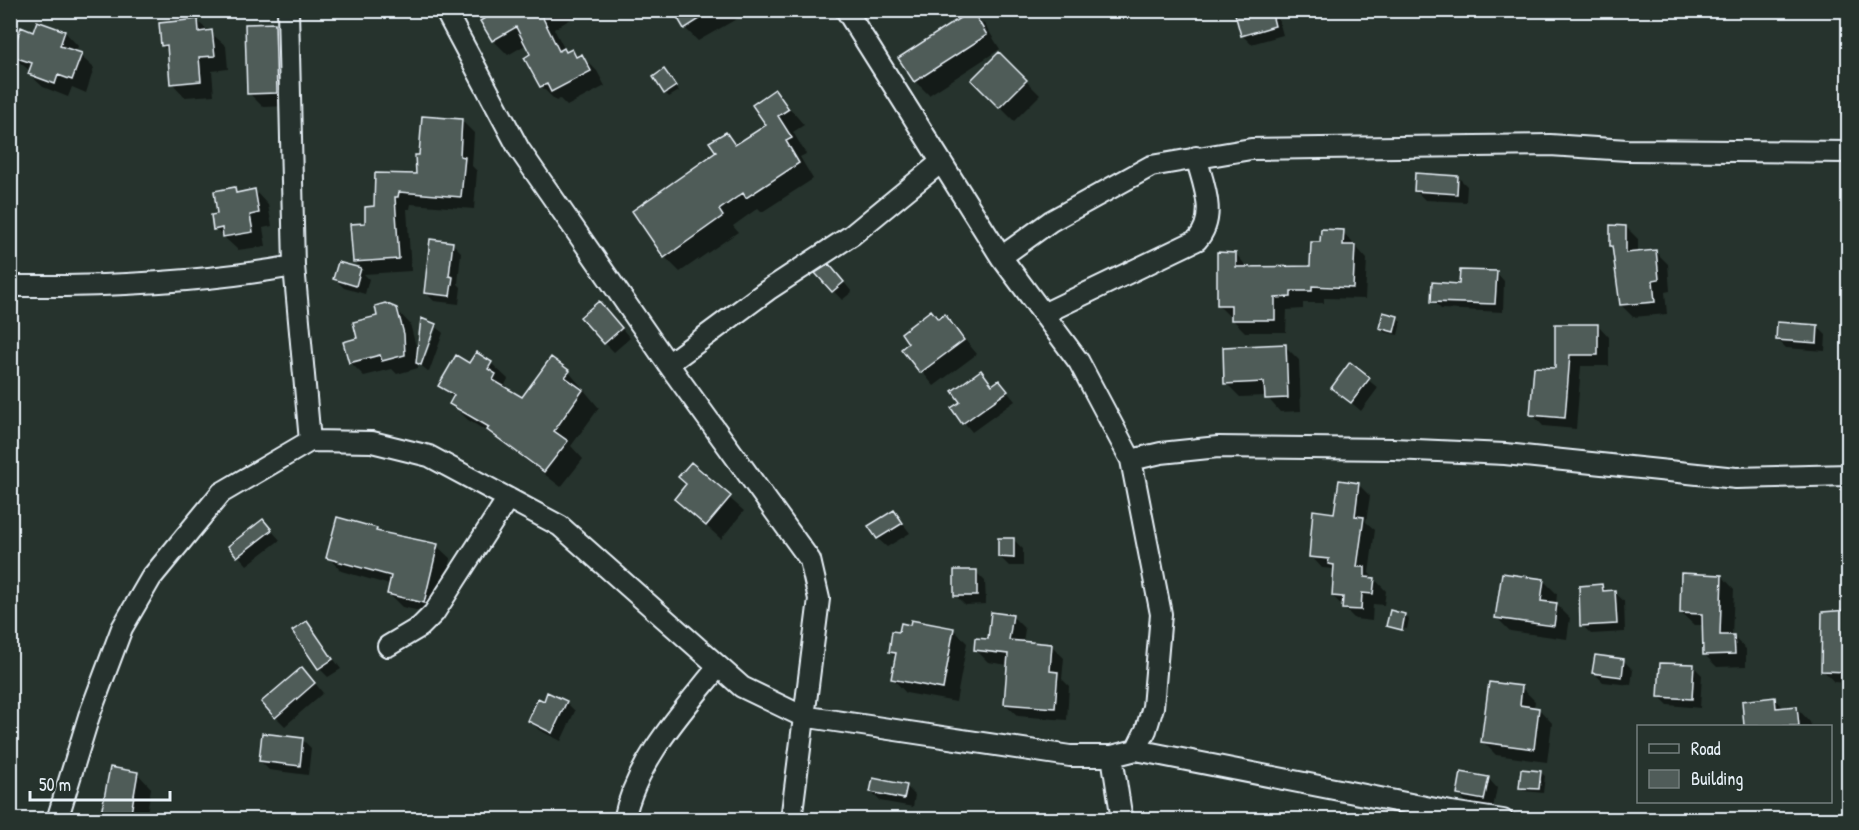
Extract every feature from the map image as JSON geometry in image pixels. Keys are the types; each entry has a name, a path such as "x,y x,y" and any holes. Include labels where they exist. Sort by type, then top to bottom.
{"street":[{"path":"288,10 294,266 310,441"},
{"path":"445,10 519,149 668,364 810,560 819,599 802,716 791,819"},
{"path":"846,10 1001,257 1079,362 1131,460 1161,614 1153,707 1146,730 1136,750"},
{"path":"1001,257 1051,221 1127,177 1151,166 1251,149 1550,145 1627,150 1848,152"},
{"path":"1043,314 1197,240 1203,233 1209,207 1196,157"},
{"path":"668,364 768,290 852,235 941,162"},
{"path":"10,286 91,287 225,278 294,266"},
{"path":"57,819 89,716 122,628 151,578 220,493 310,441 372,442 429,456 560,526 742,687 802,716 1070,756 1112,756 1136,750 1450,816 1503,819"},
{"path":"1131,460 1161,453 1218,447 1393,449 1505,454 1736,478 1848,475"},
{"path":"388,646 420,627 434,613 508,498"},
{"path":"624,819 644,768 681,713 718,667"},
{"path":"1112,756 1122,819"}],"building":[{"path":"483,10 539,10 559,51 564,48 566,52 572,49 576,57 582,54 591,71 551,92 547,84 540,87 524,58 530,54 516,27 492,41 480,21 487,17"},
{"path":"673,10 714,10 684,29"},
{"path":"972,10 987,35 914,82 898,58"},
{"path":"1234,10 1271,10 1275,26 1241,36"},
{"path":"198,19 199,32 212,30 215,56 199,57 201,81 170,84 167,45 161,46 159,23"},
{"path":"37,21 65,31 60,46 82,53 72,80 58,75 55,84 28,74 32,63 11,56 21,27 33,32"},
{"path":"275,23 277,93 247,94 245,24"},
{"path":"999,52 1027,80 999,108 971,80"},
{"path":"664,69 676,86 664,94 653,77"},
{"path":"775,89 789,109 778,116 792,138 786,141 799,163 746,198 743,193 719,210 723,216 664,258 632,211 716,152 709,142 726,132 735,145 766,125 752,105"},
{"path":"422,116 462,119 460,156 465,157 461,197 399,192 398,197 395,197 399,259 353,262 350,224 365,223 365,207 374,206 375,173 416,174 415,155 419,155"},
{"path":"1415,173 1458,176 1457,194 1414,191"},
{"path":"235,187 236,193 255,189 259,213 250,215 253,232 223,237 222,228 213,230 211,215 217,214 214,191"},
{"path":"1610,225 1626,226 1626,253 1656,250 1659,279 1653,280 1655,302 1620,305 1612,246 1610,246"},
{"path":"1321,229 1344,230 1343,245 1355,245 1353,288 1312,286 1312,291 1291,291 1291,297 1275,298 1275,320 1231,320 1231,305 1217,305 1217,252 1236,253 1236,267 1310,266 1311,242 1320,242"},
{"path":"430,239 453,242 449,276 453,277 450,296 424,293"},
{"path":"338,262 361,268 356,286 333,279"},
{"path":"829,264 844,282 832,292 815,273"},
{"path":"1460,270 1497,271 1495,304 1431,302 1432,282 1459,284"},
{"path":"599,301 622,328 604,344 580,317"},
{"path":"385,303 397,308 404,334 405,355 382,361 380,355 349,363 343,342 357,338 353,322 377,316 375,306"},
{"path":"931,310 938,319 945,314 964,340 920,373 901,349 908,343 901,333"},
{"path":"1383,312 1398,316 1394,332 1379,328"},
{"path":"421,318 436,324 421,365 416,363"},
{"path":"1777,322 1818,325 1817,343 1776,340"},
{"path":"1555,324 1598,324 1598,355 1570,355 1565,418 1530,415 1534,367 1555,368"},
{"path":"1286,344 1288,398 1265,399 1264,382 1224,384 1223,347"},
{"path":"476,352 492,362 488,369 496,374 493,380 522,397 551,357 570,371 565,377 583,390 554,431 568,441 544,472 487,430 489,427 449,404 454,395 438,386 456,355 469,363"},
{"path":"1350,362 1370,378 1351,403 1331,388"},
{"path":"981,370 992,385 999,380 1008,391 962,424 951,408 960,402 952,391"},
{"path":"691,462 731,496 706,526 674,499 686,484 678,477"},
{"path":"1339,480 1359,483 1355,516 1364,517 1357,567 1365,567 1365,577 1375,578 1373,594 1362,593 1361,610 1342,609 1343,597 1332,596 1334,565 1328,564 1329,559 1309,557 1313,510 1334,513"},
{"path":"894,510 903,523 877,539 868,526"},
{"path":"337,517 377,528 376,531 438,544 424,603 387,594 391,576 326,558"},
{"path":"263,519 272,530 237,557 228,546"},
{"path":"998,538 1014,538 1014,558 998,557"},
{"path":"954,570 977,570 977,596 954,596"},
{"path":"1502,573 1544,579 1541,601 1557,603 1554,626 1495,618"},
{"path":"1681,573 1722,575 1720,635 1734,635 1735,654 1703,655 1702,614 1680,613"},
{"path":"1602,584 1603,591 1615,590 1617,624 1580,626 1579,586"},
{"path":"1390,610 1405,614 1402,630 1386,626"},
{"path":"1848,610 1848,672 1821,671 1822,612"},
{"path":"991,612 1013,615 1009,640 1052,644 1050,671 1058,672 1055,708 1004,704 1008,654 974,650 975,638 988,639"},
{"path":"911,620 954,628 943,689 891,679 896,653 889,652 892,631 899,632 901,623 910,625"},
{"path":"307,621 333,659 318,669 292,631"},
{"path":"1595,655 1624,659 1622,677 1592,673"},
{"path":"1660,663 1694,664 1692,699 1658,697"},
{"path":"302,667 315,683 275,718 261,702"},
{"path":"1489,682 1522,686 1520,705 1539,708 1534,749 1481,742"},
{"path":"547,692 567,701 552,733 528,721 538,698 544,701"},
{"path":"1775,697 1776,708 1797,706 1799,725 1744,725 1742,701"},
{"path":"262,733 303,738 300,766 259,761"},
{"path":"110,767 138,772 130,819 100,819"},
{"path":"1521,769 1541,771 1539,789 1519,788"},
{"path":"1461,772 1489,777 1484,800 1457,795"},
{"path":"873,778 907,785 904,799 870,792"}]}
